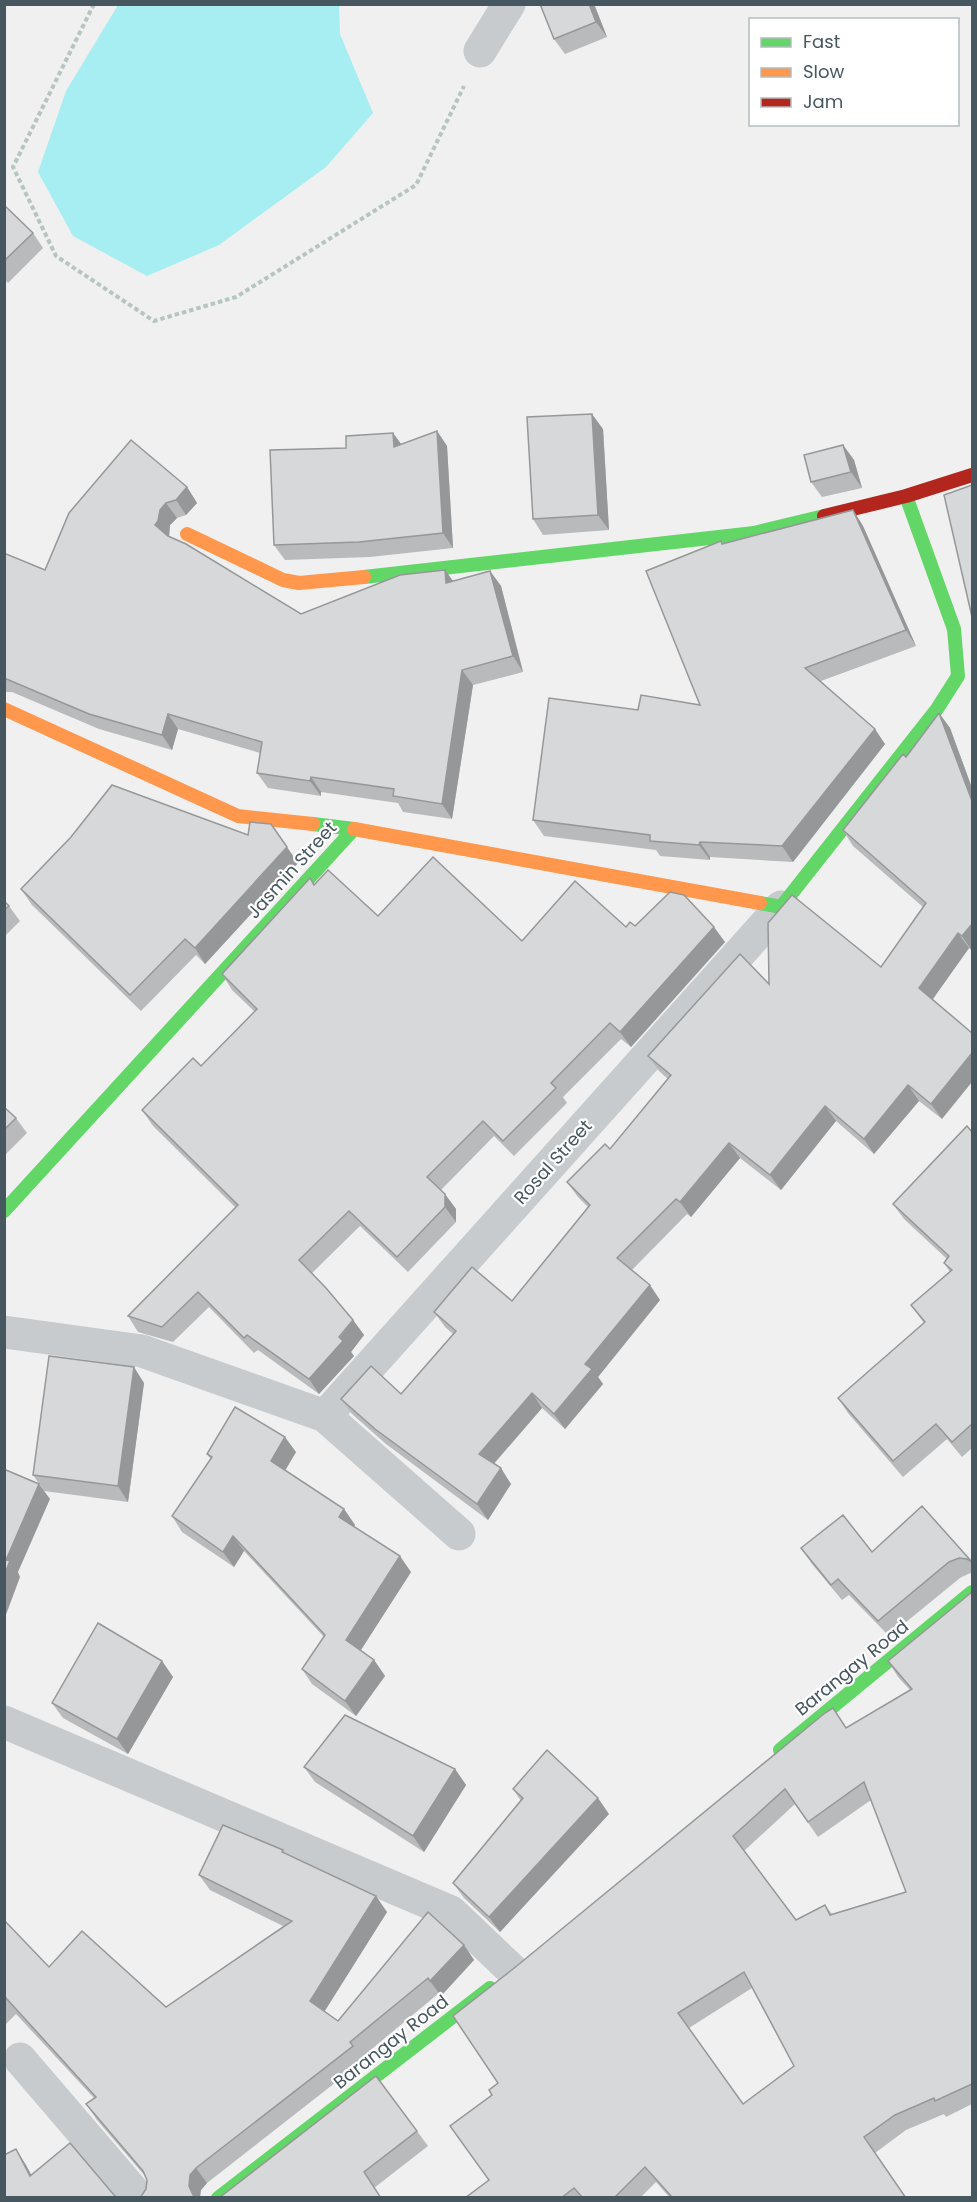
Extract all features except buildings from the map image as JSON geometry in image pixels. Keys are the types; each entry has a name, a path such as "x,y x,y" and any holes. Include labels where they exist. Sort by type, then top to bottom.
{"street":[{"path":"480,51 509,4"},
{"path":"187,534 283,580 299,583 753,533 906,496 972,475"},
{"path":"354,830 781,907 937,709 958,676 954,629 906,496"},
{"name":"Jasmin Street","path":"4,709 238,816 354,830"},
{"name":"Jasmin Street","path":"4,1211 354,830"},
{"name":"Rosal Street","path":"325,1416 781,907"},
{"path":"4,1332 142,1351 325,1416 459,1534"},
{"name":"Barangay Road","path":"770,1758 972,1592"},
{"path":"4,1722 451,1912 517,1966"},
{"name":"Barangay Road","path":"218,2198 517,1966"},
{"path":"20,2059 139,2198"}],"path":[{"path":"94,4 12,167 56,256 154,321 236,297 416,185 480,51"}],"water":[{"path":"118,5 339,5 340,34 373,113 326,167 219,245 147,276 73,236 38,172 66,91"}],"traffic: fast":[{"path":"760,903 781,907 937,709 958,676 954,629 906,496"},
{"path":"364,577 754,533 824,516"},
{"path":"4,1211 354,829 313,824"},
{"path":"780,1750 972,1592"},
{"path":"218,2198 490,1988"}],"traffic: slow":[{"path":"187,534 283,580 299,583 364,577"},
{"path":"4,709 238,816 313,824"},
{"path":"354,829 760,903"}],"traffic: jam":[{"path":"824,516 906,496 972,475"}]}
